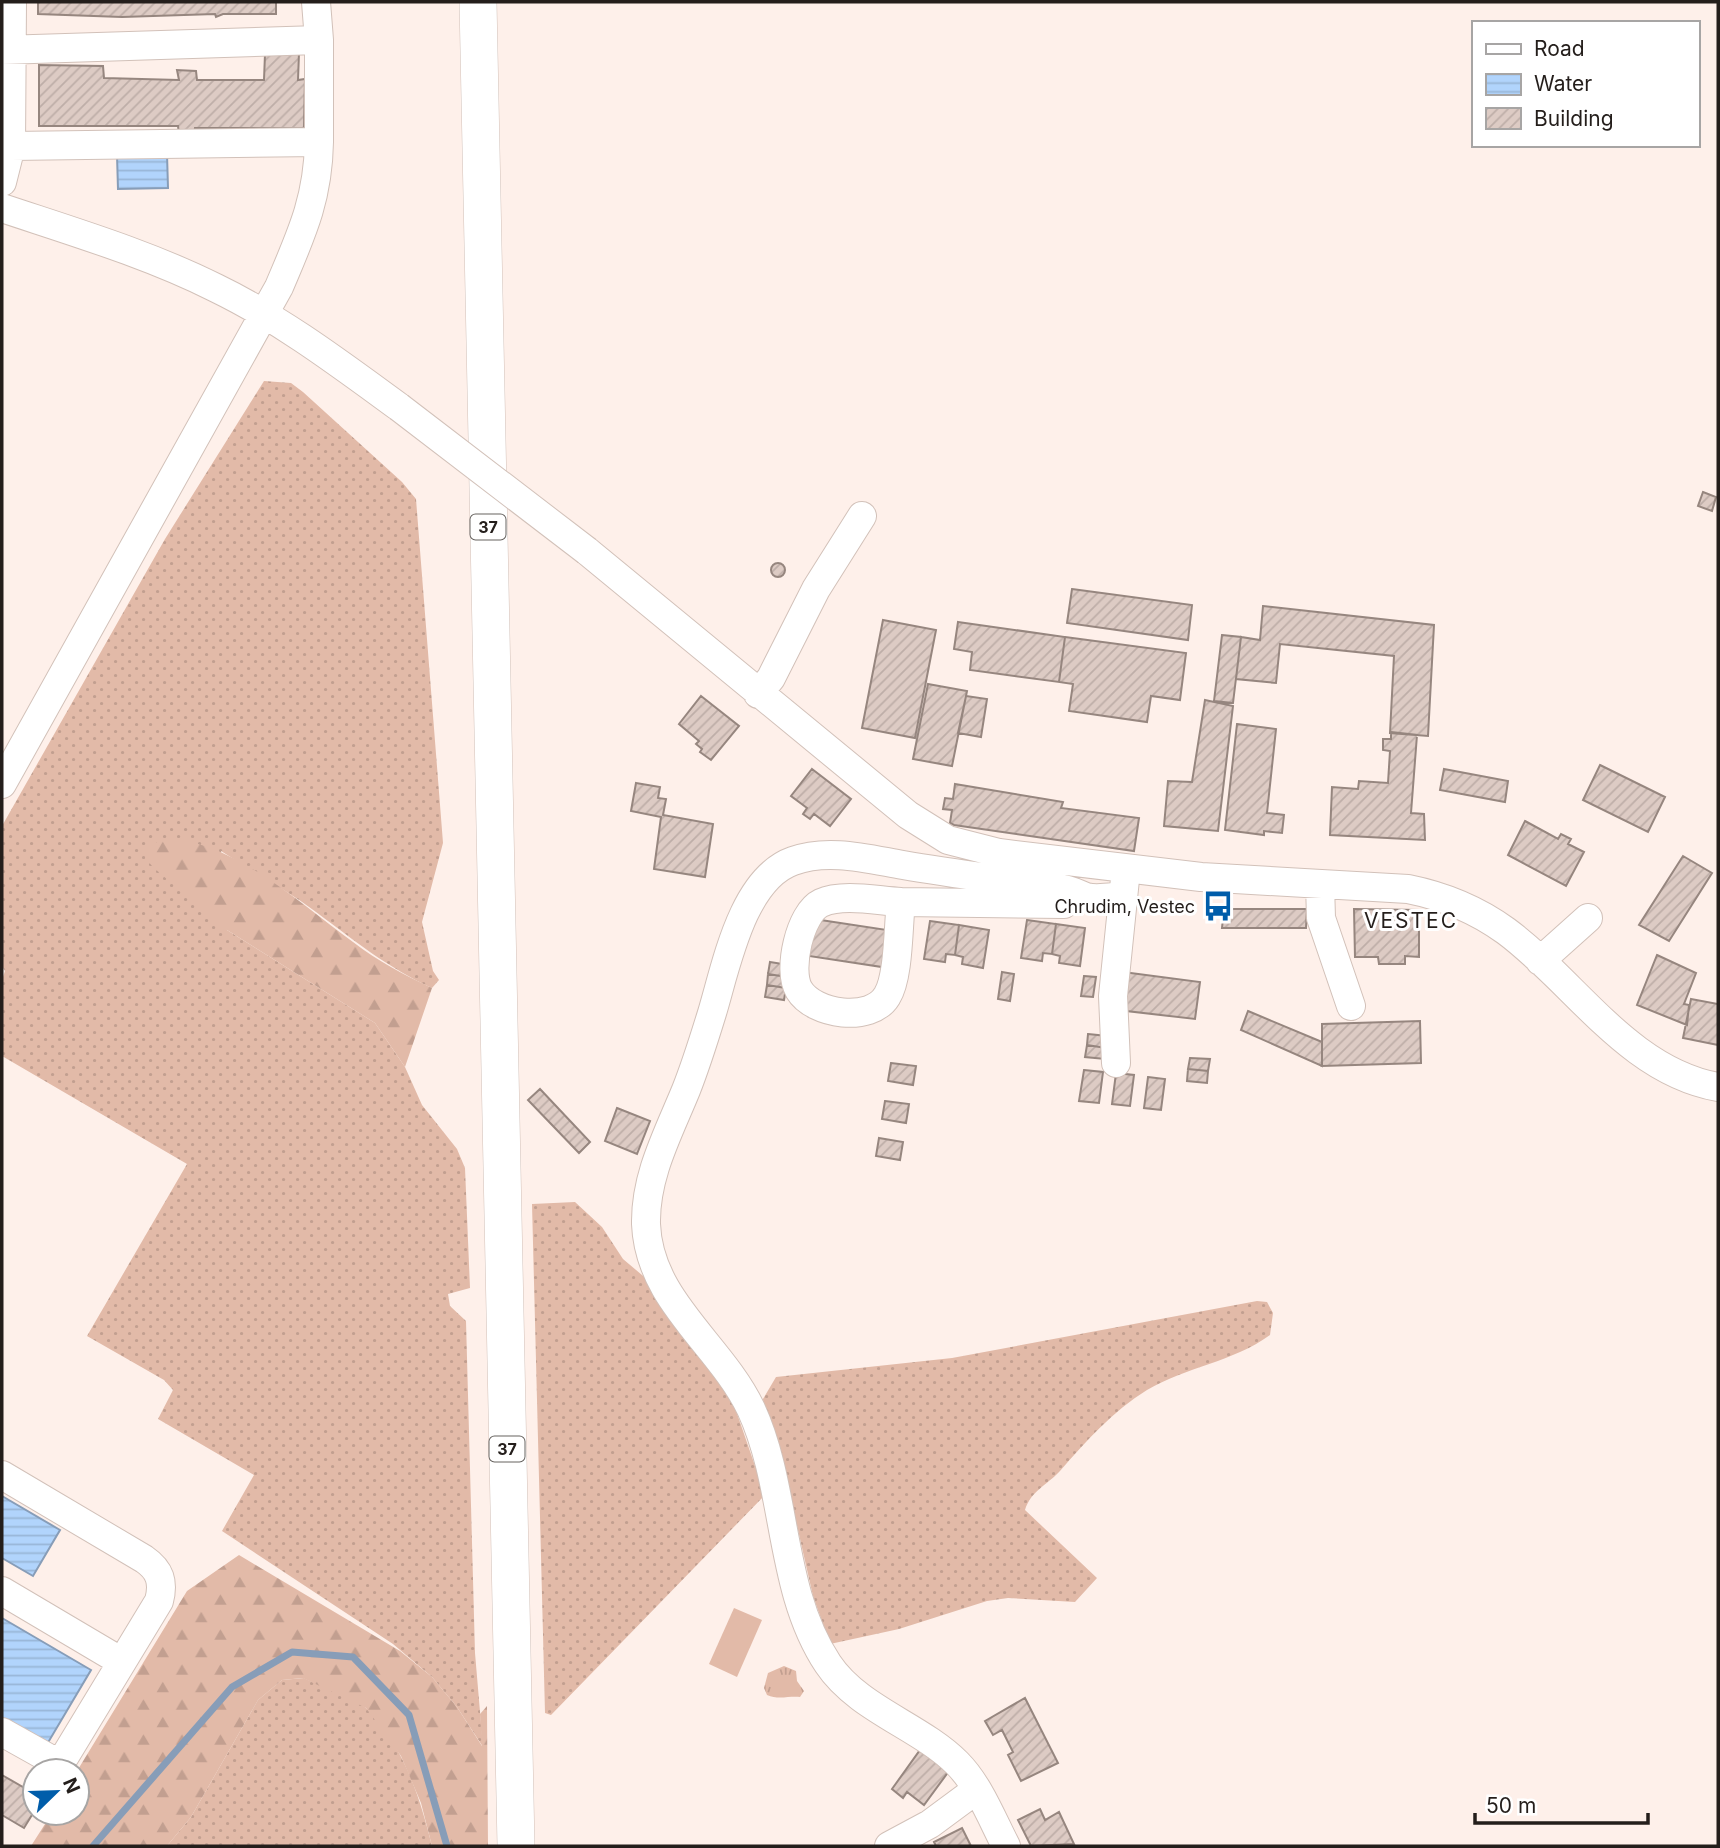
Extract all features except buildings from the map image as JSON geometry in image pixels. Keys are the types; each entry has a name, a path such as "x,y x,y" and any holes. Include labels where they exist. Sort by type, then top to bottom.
{"main road":[{"name":"37","path":"478,2 516,1846"}],"street":[{"path":"2,182 11,146 7,50 12,2"},
{"path":"2,784 172,474 265,314 312,207 320,142 316,2"},
{"path":"7,50 318,40"},
{"path":"11,146 320,142"},
{"path":"2,208 171,267 265,314 399,407 587,551 908,816 948,840 1124,883 1320,884 1408,889 1438,897 1491,921 1540,961 1607,1023 1659,1064 1685,1078 1718,1087"},
{"path":"758,694 771,678 835,556 862,516"},
{"path":"1006,1846 976,1790 958,1764 846,1684 830,1667 820,1650 800,1601 776,1485 754,1417 737,1386 657,1275 648,1245 647,1197 652,1171 687,1086 744,912 780,867 803,858 837,855 979,879 1057,888 1086,897"},
{"path":"901,902 892,985 881,1004 863,1012 831,1010 818,1006 802,994 797,984 796,970 800,933 809,912 828,901 1065,904 1124,883"},
{"path":"1116,1063 1113,996 1124,883"},
{"path":"1320,884 1321,918 1351,1006"},
{"path":"1540,961 1588,918"},
{"path":"2,1475 144,1559 158,1572 161,1581 159,1601 71,1749 59,1760 44,1757 2,1732"},
{"path":"2,1591 122,1662"},
{"path":"890,1846 930,1824 976,1790"}],"green space":[{"path":"264,381 291,383 303,392 402,482 416,499 443,843 422,922 433,971 439,980 432,988 401,972 293,896 221,851 227,930 375,1023 405,1067 422,1105 457,1149 465,1168 470,1288 448,1294 450,1306 466,1321 475,1653 483,1747 457,1707 432,1677 393,1644 222,1531 254,1475 158,1419 173,1390 164,1380 87,1336 187,1164 2,1056 2,980 5,971 2,966 2,826 165,539"},
{"path":"161,839 187,841 238,861 287,892 372,955 432,988 405,1067 375,1023 227,930 154,868 145,858 149,848"},
{"path":"575,1202 602,1227 623,1259 655,1286 732,1399 765,1495 551,1715 545,1713 532,1204"},
{"path":"1257,1301 1267,1302 1273,1313 1270,1335 1241,1352 1162,1382 1135,1398 1100,1427 1028,1503 1025,1510 1097,1578 1075,1602 1008,1598 987,1601 899,1629 830,1644 813,1596 785,1473 764,1413 763,1399 776,1377 952,1358"},
{"path":"239,1555 400,1651 432,1677 457,1707 482,1746 480,1714 487,1706 488,1846 432,1846 421,1803 401,1756 366,1708 303,1678 282,1680 258,1700 191,1817 167,1846 31,1846 43,1827 91,1827 91,1757 86,1757 187,1591"},
{"path":"734,1608 762,1620 737,1677 709,1664"},
{"path":"784,1666 796,1671 797,1681 804,1691 800,1697 779,1698 767,1695 764,1688 768,1673"},
{"path":"304,1678 354,1700 367,1709 380,1724 409,1773 432,1846 167,1846 191,1817 258,1700 282,1680"}],"water":[{"path":"167,154 168,188 118,189 117,155"},
{"path":"2,1496 60,1530 33,1576 2,1558"},
{"path":"2,1618 91,1670 46,1746 2,1720"}],"waterway":[{"path":"93,1846 232,1687 292,1652 353,1657 409,1715 447,1846"}],"place":[{"name":"Chrudim, Vestec","path":"1218,906"}],"district":[{"name":"VESTEC","path":"1411,920"}]}
